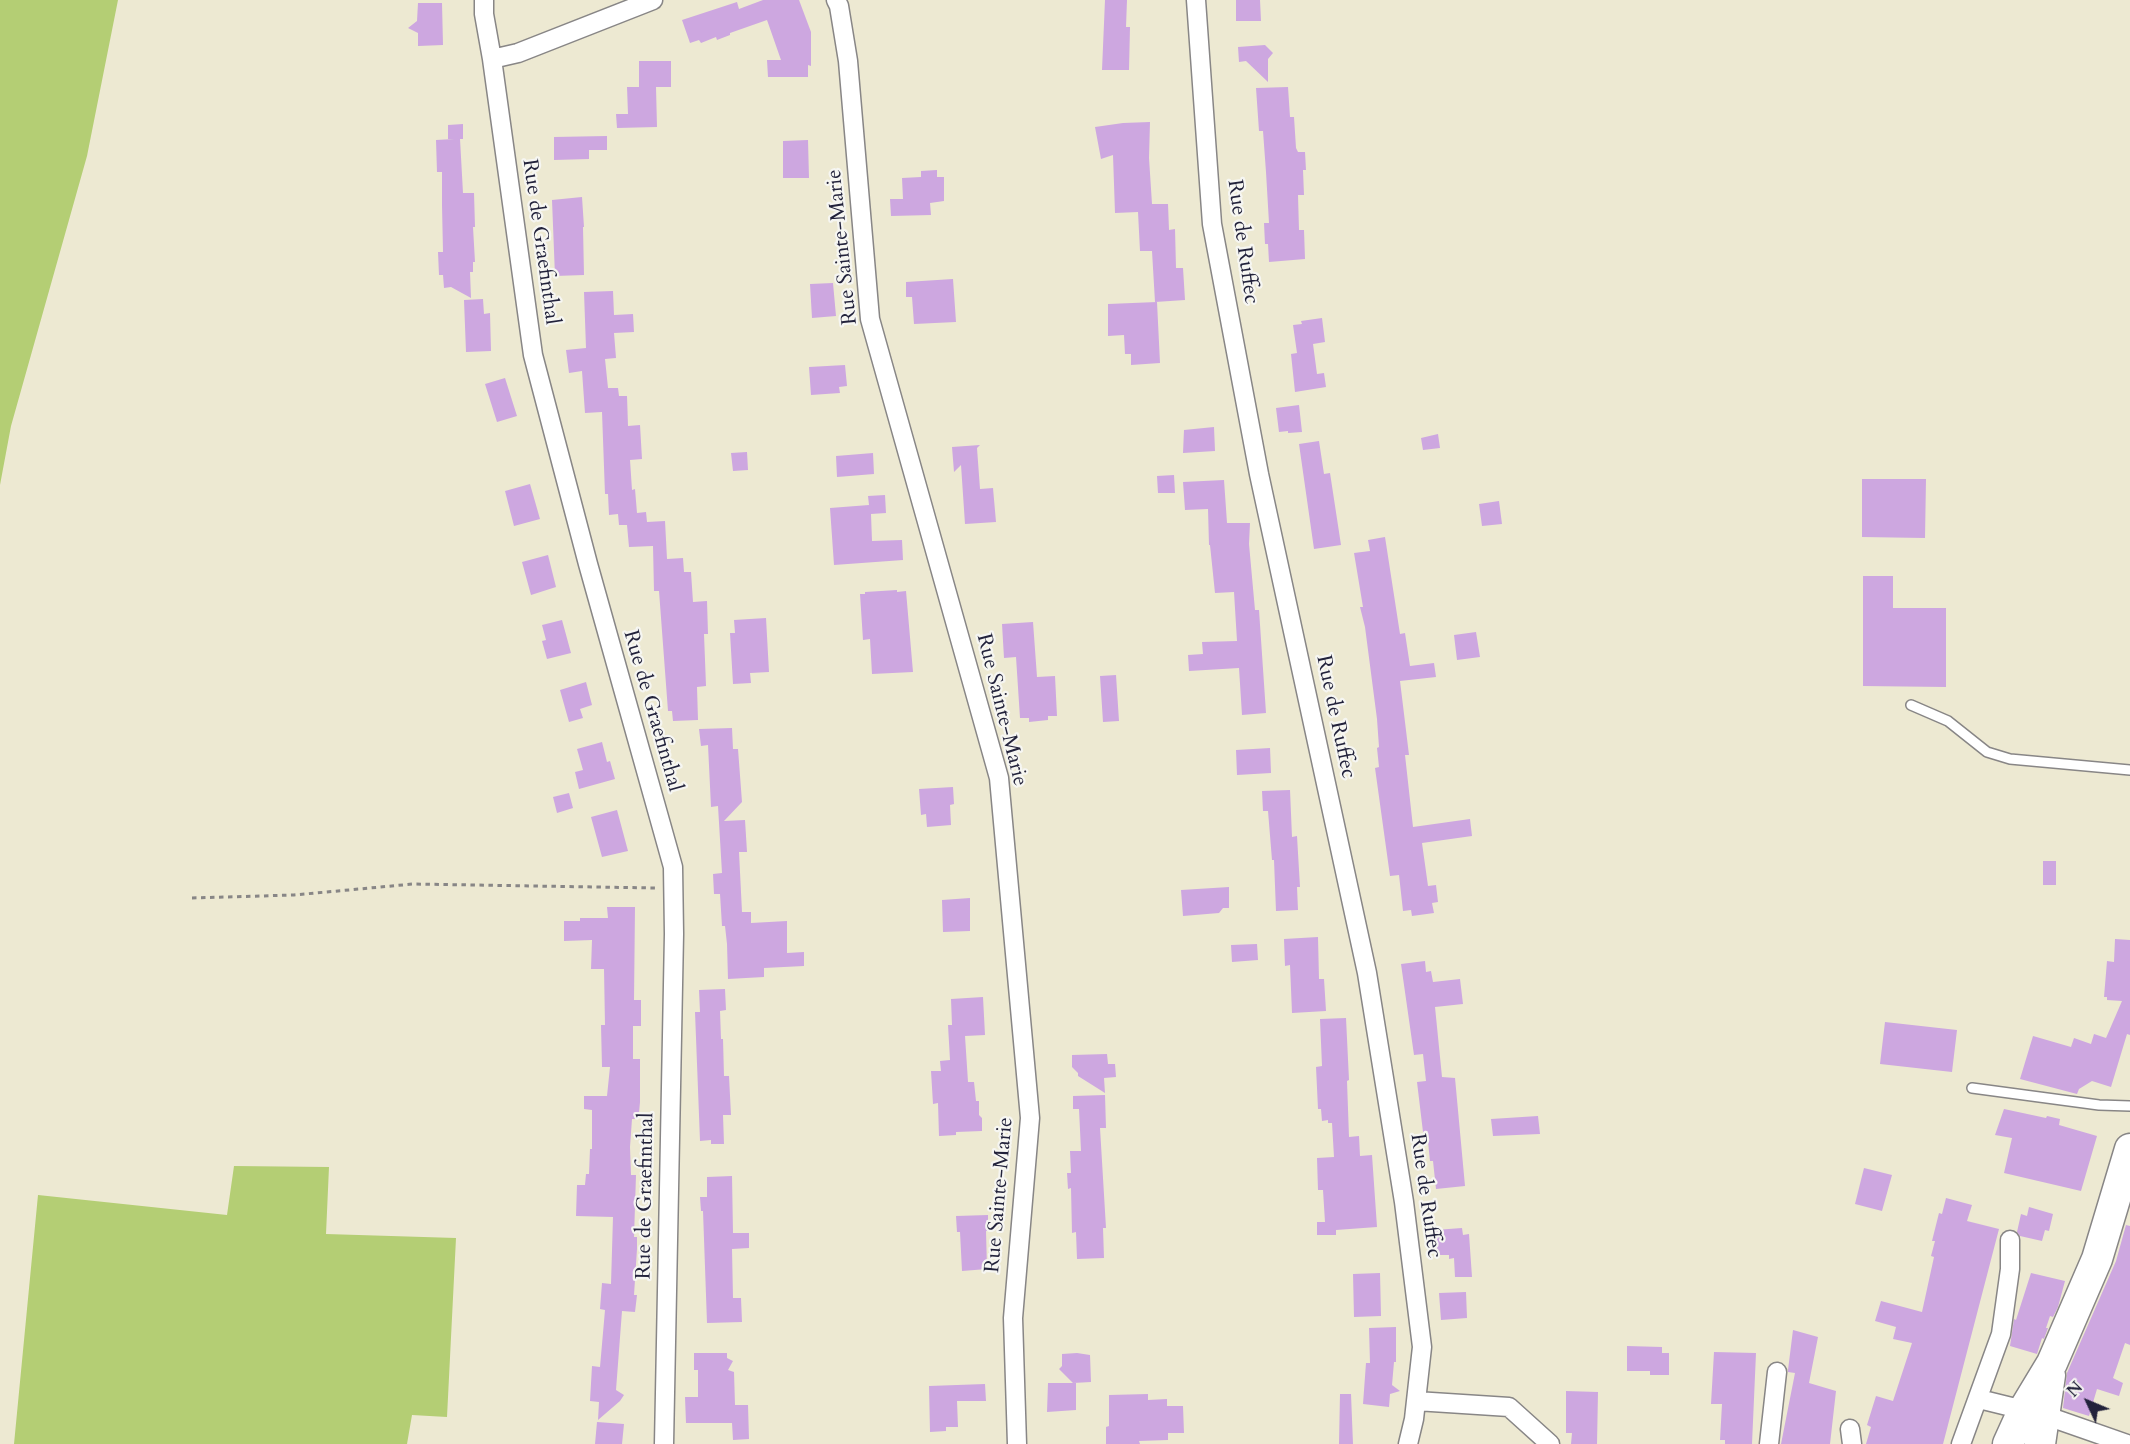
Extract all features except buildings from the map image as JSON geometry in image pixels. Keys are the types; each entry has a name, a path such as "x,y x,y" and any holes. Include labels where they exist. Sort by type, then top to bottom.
{"main road":[{"path":"2008,1444 2036,1423 2052,1363 2097,1259 2130,1149"}],"street":[{"name":"Rue de Graefinthal","path":"484,0 484,14 532,355 673,867 674,934 664,1444"},
{"path":"492,59 518,53 653,0"},
{"name":"Rue Sainte-Marie","path":"836,0 848,61 870,319 999,778 1030,1118 1013,1318 1017,1444"},
{"name":"Rue de Ruffec","path":"1196,0 1212,224 1259,474 1367,973 1404,1202 1422,1347 1408,1444"},
{"path":"1961,1444 2001,1334 2010,1269 2010,1240"},
{"path":"1769,1444 1777,1372"},
{"path":"1979,1399 2036,1423 2127,1444"},
{"path":"1416,1401 1509,1407 1550,1444"}],"lane":[{"path":"1911,705 1948,721 1987,752 2010,759 2130,770"},
{"path":"1972,1088 2099,1105 2130,1106"}],"path":[{"path":"192,898 294,895 413,884 673,888"}],"green space":[{"path":"0,0 118,0 87,156 11,426 0,485"},
{"path":"234,1166 329,1167 326,1234 456,1238 447,1417 412,1415 407,1444 14,1444 38,1195 227,1215"}]}
